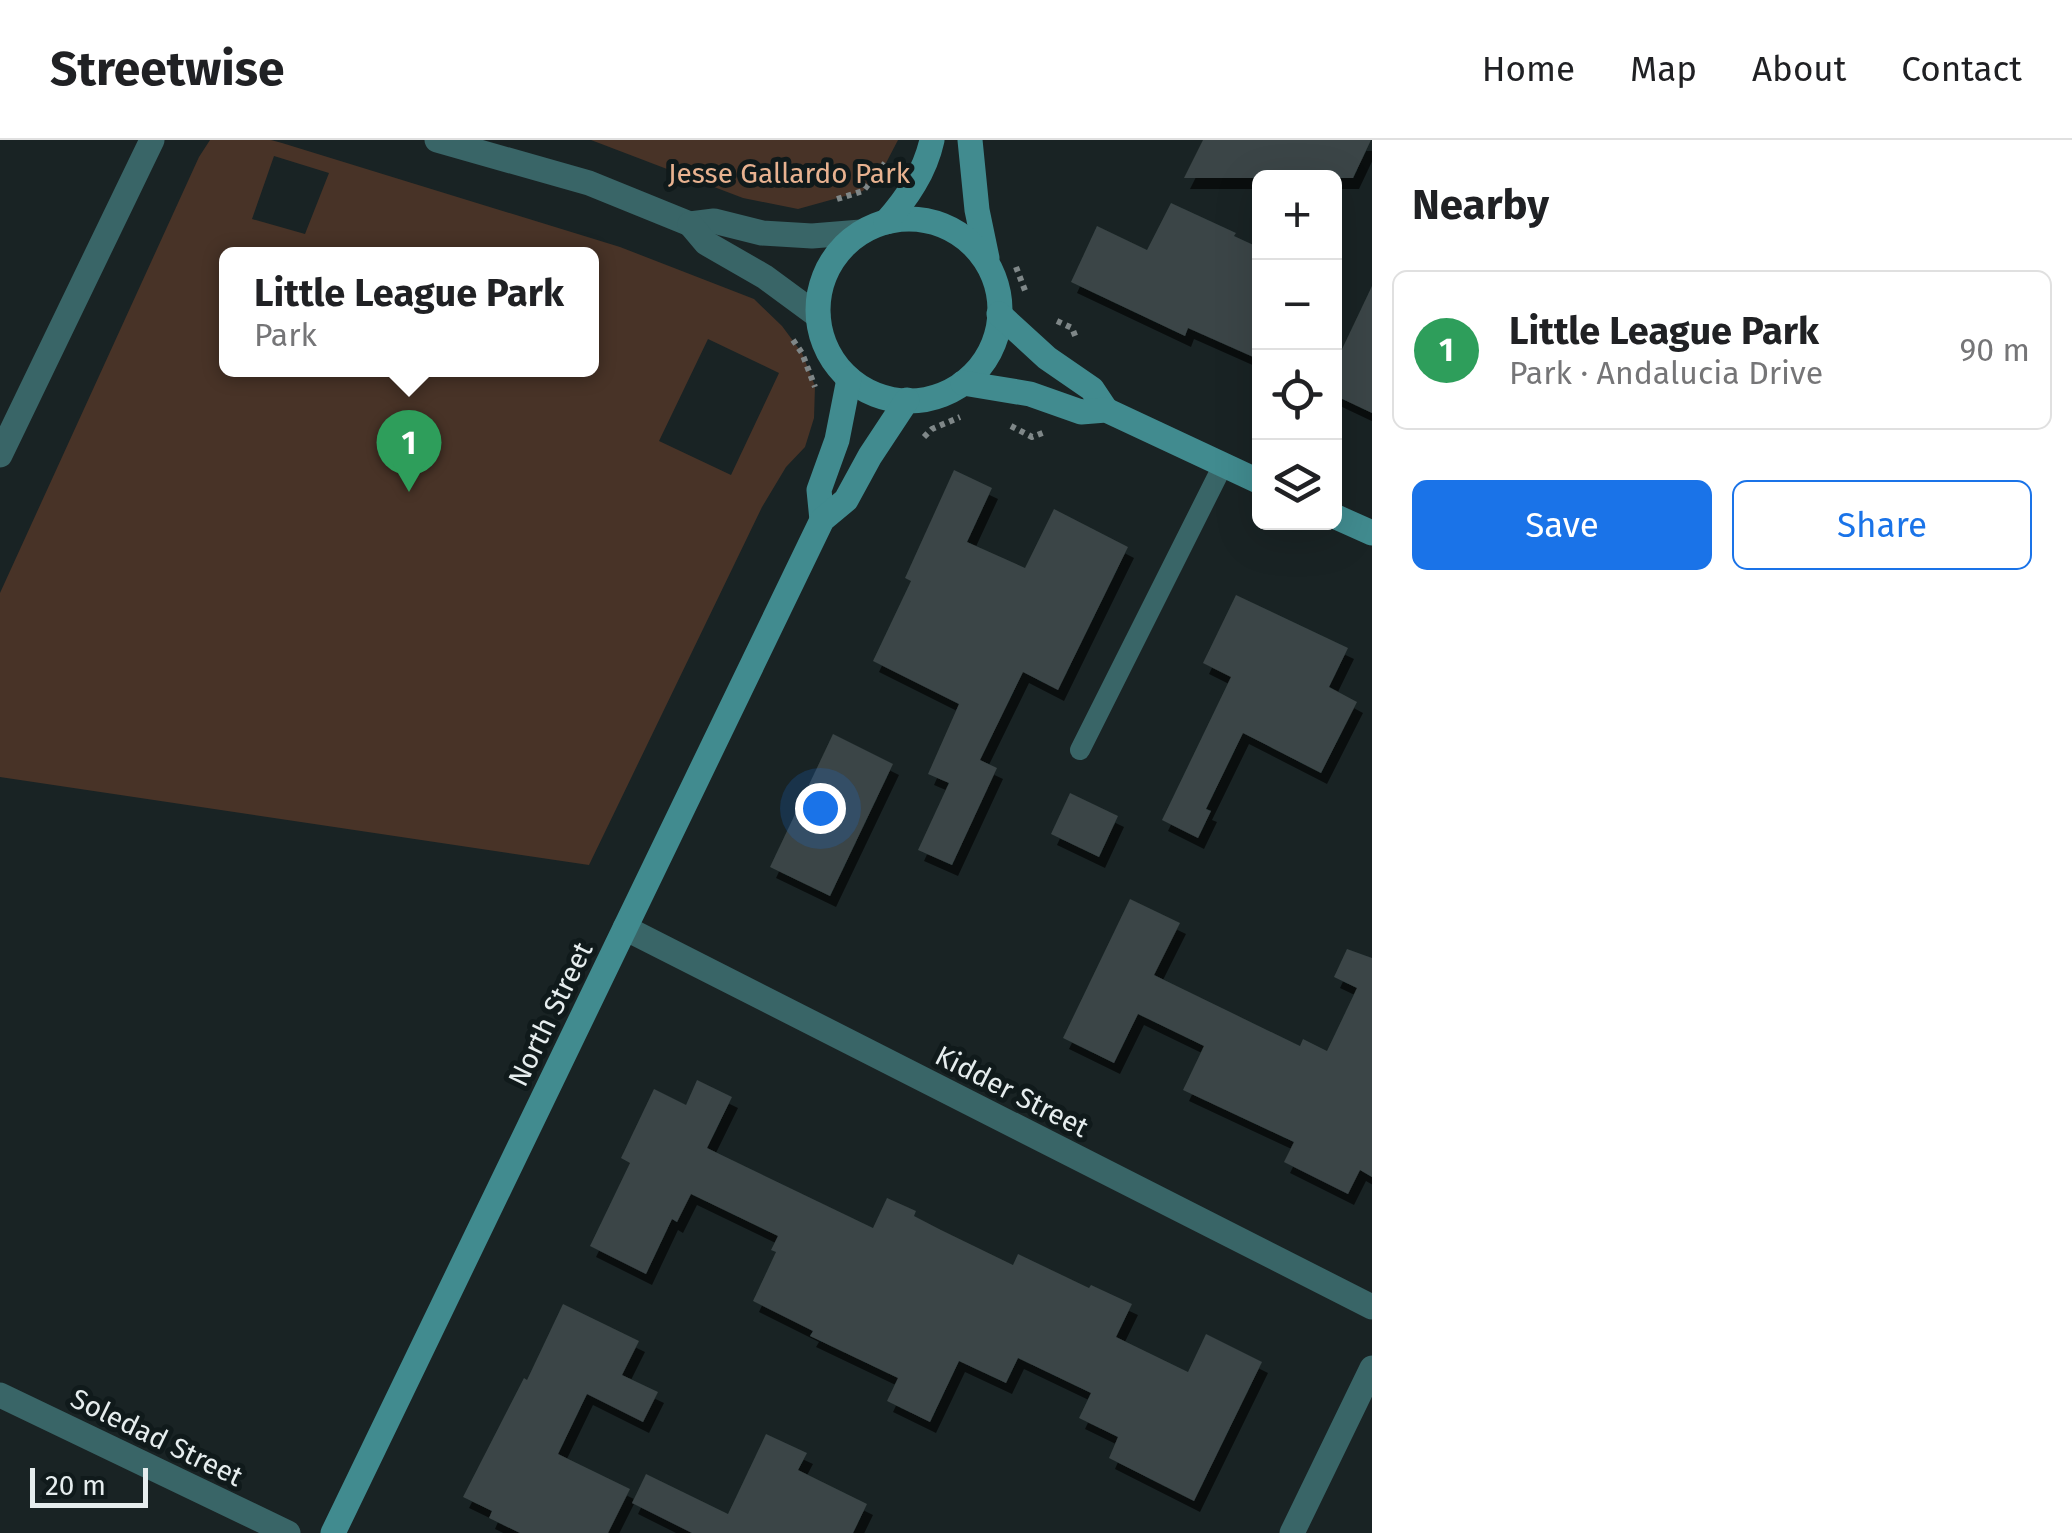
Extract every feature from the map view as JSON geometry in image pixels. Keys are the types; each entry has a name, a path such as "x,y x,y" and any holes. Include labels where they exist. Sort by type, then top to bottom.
{"street":[{"path":"0,455 152,140"},
{"path":"436,140 589,183 690,224 706,243 765,277 818,316"},
{"path":"886,222 906,199 927,159 932,140"},
{"path":"860,232 840,249 820,291 818,316 835,362 849,380 867,393 886,399 936,396 963,383 993,352 1000,314 997,286 977,210 970,140"},
{"path":"690,224 714,221 762,233 812,236 860,232 886,222 936,224 972,244 988,263"},
{"path":"1000,314 1047,358 1092,389 1106,410"},
{"name":"North Street","path":"822,520 819,490 837,440 849,380"},
{"path":"963,383 1030,394 1081,412 1106,410 1252,478"},
{"name":"North Street","path":"333,1533 822,520 846,500 908,400"},
{"path":"1342,520 1372,534"},
{"name":"Kidder Street","path":"625,928 1372,1307"},
{"path":"1292,1533 1372,1368"},
{"name":"Soledad Street","path":"0,1395 288,1533"}],"lane":[{"path":"1080,750 1223,465"}],"path":[{"path":"830,201 862,191 891,153"},
{"path":"782,326 802,353 815,386 814,402"},
{"path":"921,440 944,423 972,415"},
{"path":"999,421 1032,437"}],"green space":[{"path":"210,140 271,140 620,247 754,299 802,353 815,386 814,418 805,447 786,467 762,507 589,865 0,777 0,593","holes":["274,156 329,173 305,234 252,219","708,339 779,373 731,475 659,441"]},
{"name":"Jesse Gallardo Park","path":"591,140 898,140 886,163 863,191 798,209 743,198"}],"building":[{"path":"1203,140 1371,140 1353,178 1342,178 1342,170 1252,170 1252,178 1184,178"},
{"path":"1171,203 1252,244 1252,356 1188,328 1185,336 1071,282 1097,226 1147,250"},
{"path":"1372,286 1372,413 1342,399 1342,349"},
{"path":"954,470 992,488 967,542 1025,568 1054,509 1128,547 1058,690 1023,672 980,760 997,768 952,865 918,850 949,783 928,774 959,704 873,661 911,581 905,578"},
{"path":"1236,595 1348,648 1329,687 1357,702 1321,773 1243,733 1206,809 1211,811 1198,838 1162,820 1231,677 1203,663"},
{"path":"833,734 893,764 830,896 770,867"},
{"path":"1070,793 1118,816 1099,857 1051,834"},
{"path":"1130,899 1180,923 1154,975 1300,1046 1303,1039 1327,1051 1357,988 1334,977 1347,949 1372,958 1372,1177 1360,1170 1348,1194 1284,1162 1294,1142 1183,1090 1204,1046 1138,1014 1114,1063 1063,1038"},
{"path":"697,1080 732,1097 707,1148 873,1228 887,1198 916,1211 914,1216 1013,1265 1018,1254 1132,1304 1116,1337 1188,1372 1206,1334 1262,1362 1194,1501 1109,1458 1118,1437 1079,1418 1091,1393 1018,1358 1006,1383 959,1361 930,1422 887,1401 898,1378 810,1336 813,1331 753,1301 776,1252 771,1250 778,1236 691,1194 677,1222 672,1219 646,1274 590,1246 630,1163 621,1158 654,1089 686,1105"},
{"path":"563,1304 639,1341 622,1375 658,1392 643,1422 587,1394 558,1454 630,1489 608,1533 520,1533 489,1518 492,1511 463,1497"},
{"path":"766,1434 807,1453 798,1470 867,1504 853,1533 692,1533 632,1503 646,1474 728,1514"}],"place":[{"name":"Little League Park","path":"409,492"}]}
